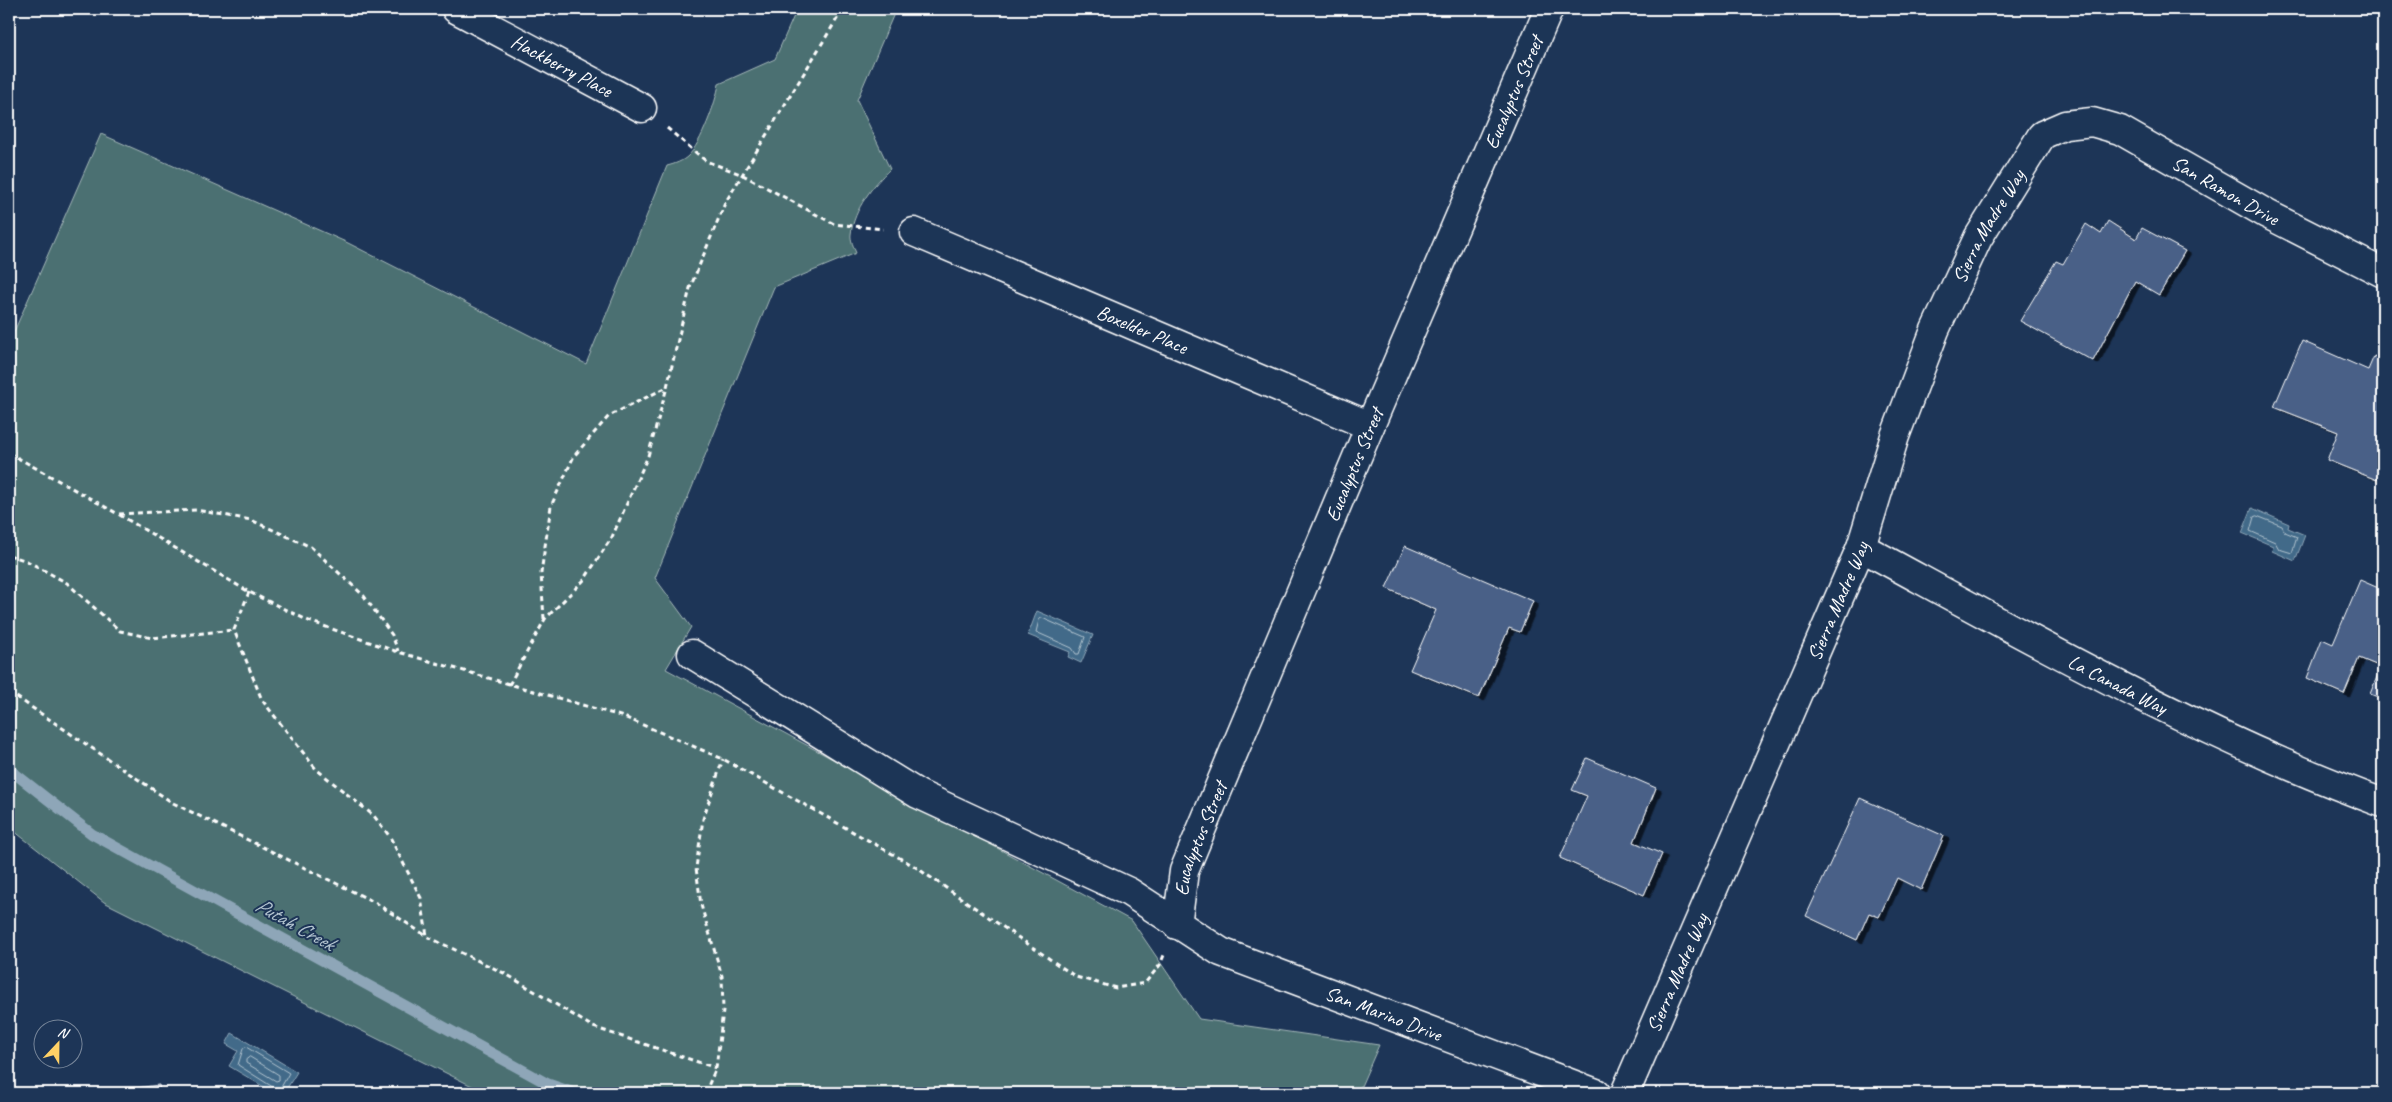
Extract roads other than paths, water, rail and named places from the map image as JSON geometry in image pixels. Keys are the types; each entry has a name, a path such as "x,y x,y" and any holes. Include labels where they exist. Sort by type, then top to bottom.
{"street":[{"name":"Hackberry Place","path":"456,9 642,108"},
{"name":"Eucalyptus Street","path":"1178,925 1184,871 1370,426 1549,9"},
{"name":"San Ramon Drive","path":"2066,125 2092,122 2120,130 2267,214 2383,273"},
{"name":"Sierra Madre Way","path":"1625,1093 1861,547 1895,436 1932,339 1978,238 2042,135 2066,125"},
{"name":"Boxelder Place","path":"914,232 1370,426"},
{"name":"La Canada Way","path":"1861,547 2071,661 2188,719 2334,785 2383,803"},
{"name":"San Marino Drive","path":"692,654 918,794 1129,892 1221,952 1596,1093"}],"water":[{"path":"2252,508 2289,524 2288,528 2305,535 2295,561 2272,551 2273,546 2242,533"},
{"path":"1037,611 1093,635 1081,663 1068,657 1070,652 1028,635"},
{"path":"232,1033 297,1072 284,1093 274,1093 229,1066 238,1051 226,1044"}],"waterway":[{"name":"Putah Creek","path":"9,769 92,834 548,1084 574,1093"}]}
